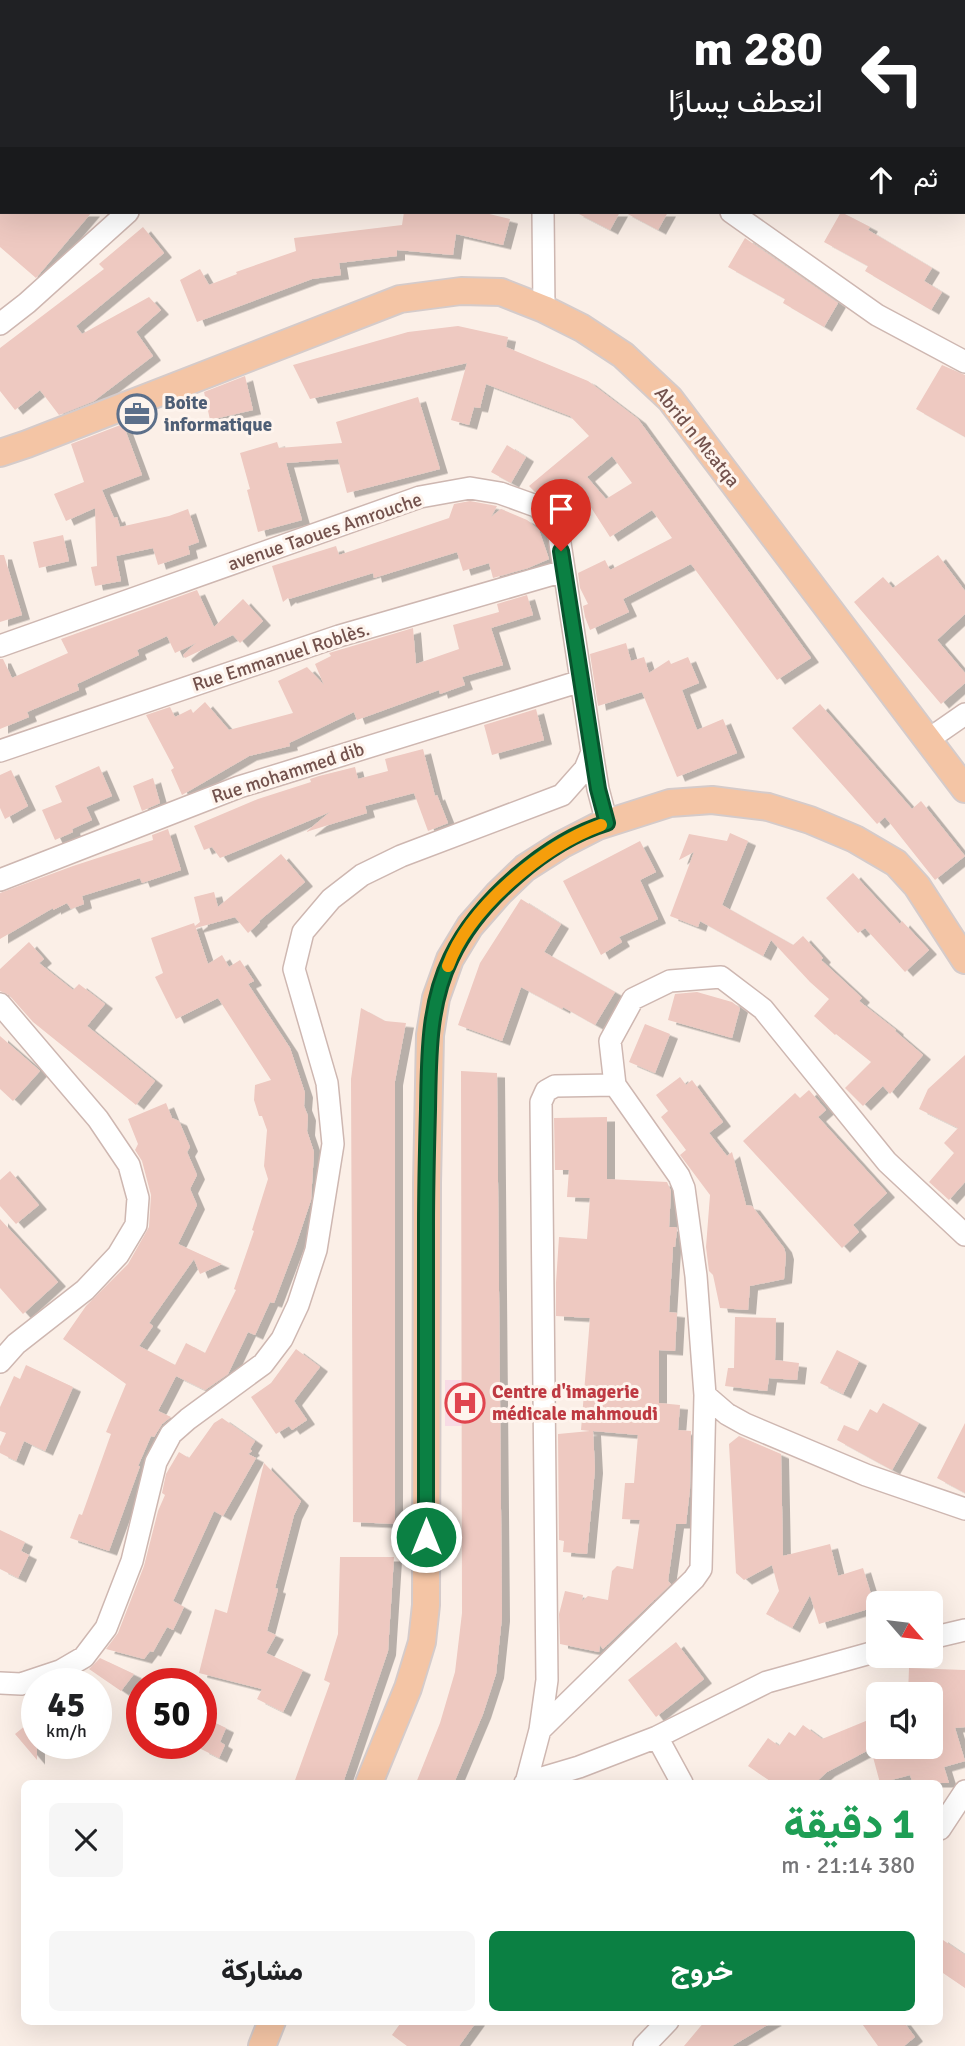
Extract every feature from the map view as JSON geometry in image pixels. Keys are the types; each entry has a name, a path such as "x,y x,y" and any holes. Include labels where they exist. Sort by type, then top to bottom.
{"main road":[{"name":"Abrid n Mɛatqa","path":"0,453 400,299 461,291 501,292 582,328 622,355 670,399 965,789"},
{"path":"370,1780 408,1688 422,1642 426,1605 426,1183 430,1035 436,998 450,959 470,926 499,892 525,868 561,845 598,826 670,803 712,800 768,807 810,820 855,839 896,863 917,886 965,960"},
{"path":"262,2046 270,2025"}],"street":[{"path":"0,324 126,214"},
{"path":"543,214 544,309"},
{"path":"734,214 877,315 965,362"},
{"name":"avenue Taoues Amrouche","path":"0,646 420,497 470,488 500,493 536,506 550,517 558,530 598,789 607,823"},
{"name":"Rue Emmanuel Roblès.","path":"0,751 339,636 564,571"},
{"name":"Rue mohammed dib","path":"0,880 239,787 581,681"},
{"path":"929,739 965,714"},
{"path":"0,1683 21,1684 60,1671 84,1657 106,1628 132,1561 156,1462 171,1434 263,1364 282,1339 299,1305 316,1250 333,1144 327,1083 294,969 303,932 331,900 362,875 401,856 562,795 585,769 593,752"},
{"path":"540,1730 694,1579 701,1569 705,1395 696,1276 684,1188 679,1175 615,1085 610,1041 633,999 670,981 721,977 763,1009 887,1162 965,1235"},
{"path":"0,1004 98,1119 129,1165 138,1198 136,1225 118,1255 85,1290 16,1343 0,1362"},
{"path":"527,1780 540,1730 547,1680 541,1102 546,1091 555,1086 615,1085"},
{"path":"705,1395 727,1414 745,1424 866,1475 965,1509"},
{"path":"943,1635 964,1630"},
{"path":"536,1780 579,1767 657,1737 766,1682 866,1654"},
{"path":"657,1737 680,1780"},
{"path":"943,1824 965,1791"},
{"path":"644,2046 664,2025"}],"shaded area":[{"name":"Centre d'imagerie médicale mahmoudi","path":"445,1380 486,1380 485,1426 445,1426"}],"building":[{"path":"0,214 90,214 36,278 0,247"},
{"path":"404,214 489,214 510,219 503,245 456,234 453,255 397,250 397,256 339,263 341,275 312,279 197,322 180,280 200,269 209,285 237,274 236,272 296,251 294,238 402,225"},
{"path":"579,214 619,214 610,230"},
{"path":"628,214 667,214 658,230"},
{"path":"840,214 845,214 870,227 868,230 932,268 924,281 942,292 931,310 865,271 868,266 824,242"},
{"path":"143,227 164,253 76,326 82,334 149,297 161,310 136,332 153,356 94,401 59,415 40,390 15,410 0,391 0,348 104,269 99,264"},
{"path":"745,238 838,303 824,327 783,303 785,299 728,267"},
{"path":"458,326 508,337 506,347 588,381 638,419 811,658 777,680 691,564 623,599 629,612 590,630 583,606 588,604 580,588 578,573 605,560 610,570 672,538 652,510 610,537 581,492 579,494 566,479 559,484 556,481 543,495 529,486 589,436 570,416 486,384 480,408 474,407 469,425 451,420 467,363 310,399 293,365 408,332","holes":["612,456 632,483 606,499 587,477"]},
{"path":"942,365 965,375 965,437 916,409"},
{"path":"245,376 253,410 210,420 204,392"},
{"path":"418,397 440,469 347,493 338,459 286,463 302,520 258,532 240,453 277,442 279,448 342,443 336,422"},
{"path":"123,424 142,475 102,490 114,518 117,517 120,527 188,509 199,542 188,546 190,554 158,565 153,548 116,556 121,581 95,586 91,567 97,566 95,508 66,521 54,494 84,482 71,444"},
{"path":"507,445 526,457 511,483 491,472"},
{"path":"470,501 497,506 491,517 501,509 527,520 539,530 549,559 493,578 489,563 463,571 457,552 374,578 373,573 288,598 283,602 272,566 336,546 339,555 449,518 454,504"},
{"path":"63,535 69,561 39,568 33,542"},
{"path":"0,555 4,555 22,615 0,622"},
{"path":"938,555 965,591 965,614 937,640 965,673 965,683 941,704 854,602 883,577 893,588"},
{"path":"197,590 214,627 243,599 263,621 240,643 233,635 185,658 183,655 196,643 175,653 167,636 137,650 139,655 77,684 79,690 27,712 29,717 0,729 0,659 3,659 12,678 68,653 61,639"},
{"path":"527,595 533,615 491,628 503,665 462,677 465,685 440,694 439,690 357,720 354,712 289,743 290,746 249,756 182,795 171,770 174,768 146,715 170,707 175,717 191,709 193,713 205,702 229,730 293,713 278,681 307,667 324,685 315,664 331,656 329,653 413,628 416,664 459,649 453,625 499,612 497,604"},
{"path":"626,643 631,661 644,657 649,673 669,660 671,664 688,657 699,683 682,690 697,730 723,719 737,753 677,777 642,692 598,706 590,654"},
{"path":"820,704 912,809 921,801 965,856 935,880 885,817 877,824 792,728"},
{"path":"536,709 544,740 492,755 484,725"},
{"path":"423,749 435,796 437,795 448,823 428,831 414,793 365,806 367,813 306,832 330,812 220,858 212,847 204,850 194,826 258,799 311,782 310,779 319,776 355,767 358,779 388,771 385,759"},
{"path":"99,766 112,796 86,807 92,820 55,840 42,810 62,802 55,786"},
{"path":"11,770 28,806 5,819 0,808 0,775"},
{"path":"153,778 160,803 142,811 133,786"},
{"path":"168,829 181,870 142,883 140,878 82,896 84,904 71,909 67,903 53,908 0,939 0,893 153,840 152,835"},
{"path":"730,833 748,841 722,905 793,945 803,936 823,958 821,960 862,998 859,1001 923,1055 890,1094 883,1086 863,1106 845,1088 871,1062 814,1016 829,999 771,940 763,956 700,921 698,927 670,916 694,852 679,860 689,834 727,841"},
{"path":"640,841 656,872 640,880 658,919 619,937 622,942 601,955 563,881"},
{"path":"281,854 305,882 248,933 235,917 196,928 208,964 222,955 229,967 240,960 254,981 248,984 290,1048 305,1093 307,1131 314,1152 311,1200 274,1303 270,1302 255,1335 248,1332 228,1374 205,1390 176,1376 158,1411 171,1417 162,1424 154,1437 151,1436 109,1551 70,1538 79,1514 82,1515 111,1434 106,1432 126,1384 63,1339 86,1306 128,1264 149,1227 151,1195 142,1161 135,1150 138,1144 128,1119 166,1103 172,1118 179,1121 190,1147 187,1152 197,1175 190,1189 197,1205 178,1244 222,1264 200,1274 194,1259 149,1323 153,1326 139,1346 175,1365 186,1343 205,1353 236,1290 234,1289 268,1179 264,1166 267,1130 254,1100 255,1085 271,1080 218,998 176,1019 155,977 163,973 151,938 194,923 195,926 200,922 194,897 214,892 218,907"},
{"path":"853,873 900,924 902,921 929,950 905,972 865,928 858,933 826,898"},
{"path":"521,899 561,924 544,952 615,992 595,1025 521,987 502,1041 458,1025 480,963"},
{"path":"29,942 44,959 39,963 73,990 79,984 105,1004 87,1026 155,1081 136,1105 33,1022 9,995 0,991 0,969"},
{"path":"697,992 732,1002 740,1008 732,1038 668,1020 675,994"},
{"path":"361,1008 385,1021 406,1023 395,1081 395,1524 353,1522 351,1079"},
{"path":"645,1024 670,1034 655,1073 629,1062"},
{"path":"0,1036 40,1071 13,1101 0,1089"},
{"path":"965,1055 965,1182 949,1200 929,1182 954,1153 944,1143 958,1128 919,1109 928,1089"},
{"path":"461,1071 497,1073 502,1617 496,1674 483,1714 455,1780 417,1780 440,1723 455,1672 462,1613"},
{"path":"680,1077 686,1085 692,1080 723,1122 709,1133 727,1156 732,1152 746,1205 752,1206 784,1248 784,1279 750,1286 748,1310 720,1308 713,1275 709,1271 706,1247 710,1195 680,1155 686,1150 661,1117 668,1111 656,1095"},
{"path":"809,1090 826,1110 818,1117 887,1193 853,1225 859,1232 842,1248 743,1141 795,1093 800,1098"},
{"path":"607,1117 607,1179 667,1182 671,1191 669,1227 676,1227 677,1230 673,1247 669,1312 677,1313 675,1351 659,1350 659,1403 680,1405 678,1430 691,1431 690,1489 686,1524 676,1524 668,1581 671,1584 603,1649 600,1645 599,1652 560,1644 559,1614 565,1591 583,1595 582,1601 588,1596 608,1600 612,1571 617,1566 633,1569 640,1520 622,1519 625,1483 634,1483 638,1435 593,1431 595,1469 587,1554 563,1552 564,1541 559,1540 558,1434 590,1431 581,1430 590,1318 556,1316 559,1237 587,1239 590,1198 567,1197 569,1170 555,1170 554,1118"},
{"path":"10,1171 39,1205 16,1224 0,1206 0,1180"},
{"path":"0,1219 58,1282 23,1314 0,1288"},
{"path":"735,1317 776,1318 775,1360 799,1363 797,1380 769,1378 767,1391 725,1386 728,1368 734,1368"},
{"path":"296,1349 320,1367 294,1401 307,1420 292,1430 289,1426 276,1434 251,1397 271,1383"},
{"path":"837,1350 859,1361 843,1394 820,1383"},
{"path":"26,1365 73,1387 45,1451 24,1441 16,1461 0,1453 6,1433 0,1431 0,1407 14,1376 20,1379"},
{"path":"883,1403 919,1423 892,1470 837,1440 844,1425 858,1431 870,1409 877,1413"},
{"path":"222,1418 255,1441 248,1454 256,1458 223,1516 214,1511 173,1601 184,1607 173,1630 167,1627 153,1652 150,1651 144,1659 106,1649 118,1633 144,1566 158,1511 165,1495 162,1493 166,1474 179,1452 189,1458 214,1423"},
{"path":"965,1423 965,1493 937,1478"},
{"path":"739,1436 781,1454 783,1556 830,1544 838,1576 863,1568 870,1591 866,1591 866,1610 819,1624 810,1595 792,1628 766,1614 779,1591 772,1565 744,1580 736,1573 729,1444"},
{"path":"264,1463 301,1501 294,1515 267,1631 276,1635 266,1653 303,1670 283,1712 257,1699 262,1689 217,1678 217,1668 200,1668 215,1609 227,1613"},
{"path":"0,1530 25,1542 21,1551 29,1555 18,1578 0,1569"},
{"path":"340,1557 394,1557 388,1651 344,1780 295,1780 330,1683 324,1680 338,1634"},
{"path":"676,1642 704,1679 656,1717 628,1680"},
{"path":"100,1658 126,1670 126,1684 121,1691 112,1685 112,1668 90,1668"},
{"path":"909,1668 965,1670 965,1727 955,1728 965,1761 944,1767 949,1783 943,1783 943,1780 912,1780 910,1775 879,1780 874,1759 943,1759 943,1682 908,1682"},
{"path":"866,1721 866,1751 827,1772 818,1780 769,1780 748,1766 768,1738 779,1746 789,1732 795,1736 803,1725 822,1739"},
{"path":"217,1724 226,1728 220,1742 225,1745 219,1758"},
{"path":"21,1729 21,1741 15,1734"},
{"path":"943,1940 965,1955 965,1988 943,1973"},
{"path":"399,2025 474,2025 459,2046 407,2046 392,2035"},
{"path":"702,2025 767,2025 732,2046 684,2046"},
{"path":"863,2025 906,2025 915,2037 904,2046 878,2046"}],"slow traffic":[{"path":"448,966 470,926 499,892 525,868 561,845 601,825"}],"place":[{"name":"Boite informatique","path":"137,414"},
{"name":"Centre d'imagerie médicale mahmoudi","path":"465,1403"}],"route":[{"path":"426,1537 426,1183 430,1035 436,998 450,959 470,926 499,892 525,868 561,845 607,823 598,789 561,551"}]}
